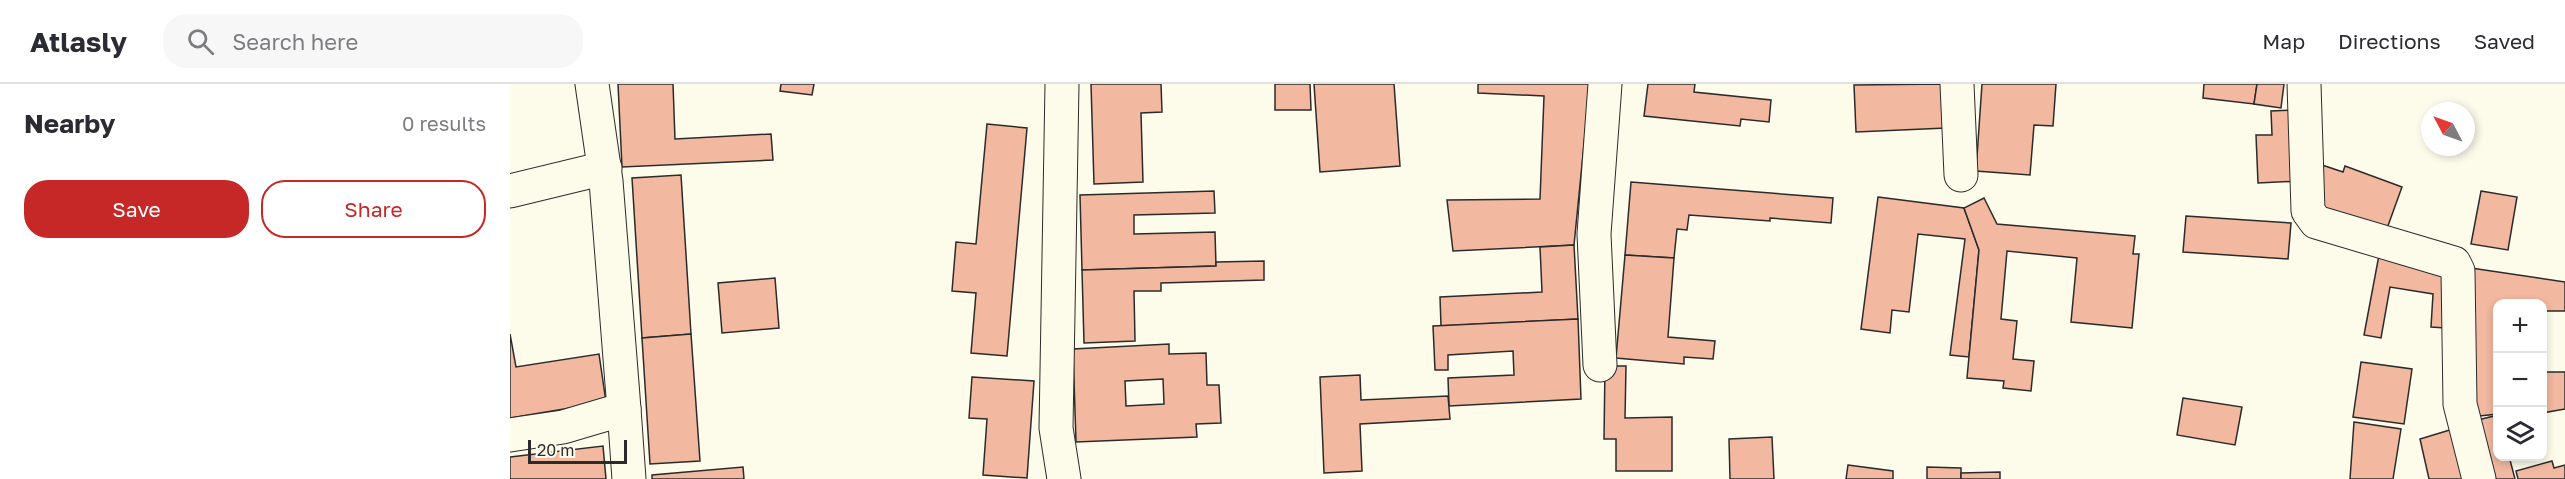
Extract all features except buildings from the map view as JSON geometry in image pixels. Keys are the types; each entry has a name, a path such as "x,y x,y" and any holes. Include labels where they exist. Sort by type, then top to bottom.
{"street":[{"path":"592,84 605,168 629,479"},
{"path":"1062,84 1056,428 1064,479"},
{"path":"1600,365 1594,234 1605,84"},
{"path":"1957,84 1961,175"},
{"path":"2304,84 2308,211 2316,222 2454,263 2458,271 2460,404 2480,479"},
{"path":"510,191 605,168"},
{"path":"510,435 563,428 624,409"}]}
